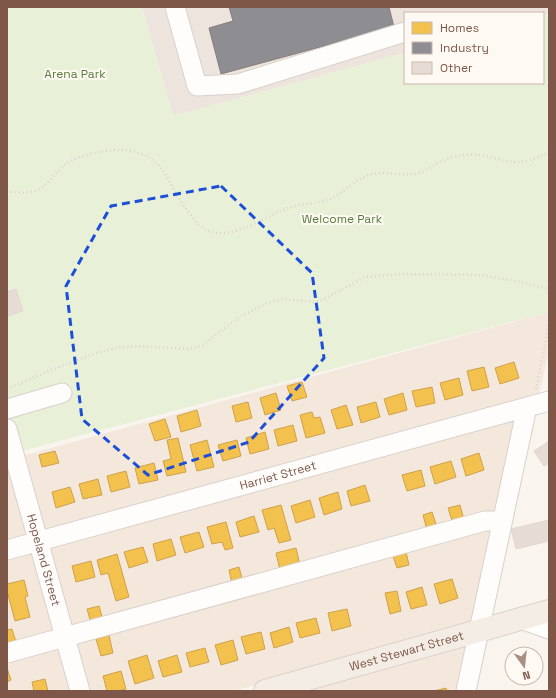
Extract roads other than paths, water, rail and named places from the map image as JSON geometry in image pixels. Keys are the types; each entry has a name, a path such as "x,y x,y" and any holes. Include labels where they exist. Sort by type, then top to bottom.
{"main road":[{"name":"West Stewart Street","path":"265,691 549,611"}],"street":[{"path":"175,7 197,86 238,84 404,32"},
{"path":"7,409 62,393"},
{"name":"Harriet Street","path":"7,550 549,401"},
{"path":"466,691 527,407"},
{"name":"Hopeland Street","path":"7,429 80,691"},
{"path":"7,653 485,521 502,521"},
{"path":"520,619 549,629"}],"park label":[{"name":"Arena Park","path":"75,74"},
{"name":"Welcome Park","path":"342,219"}]}
